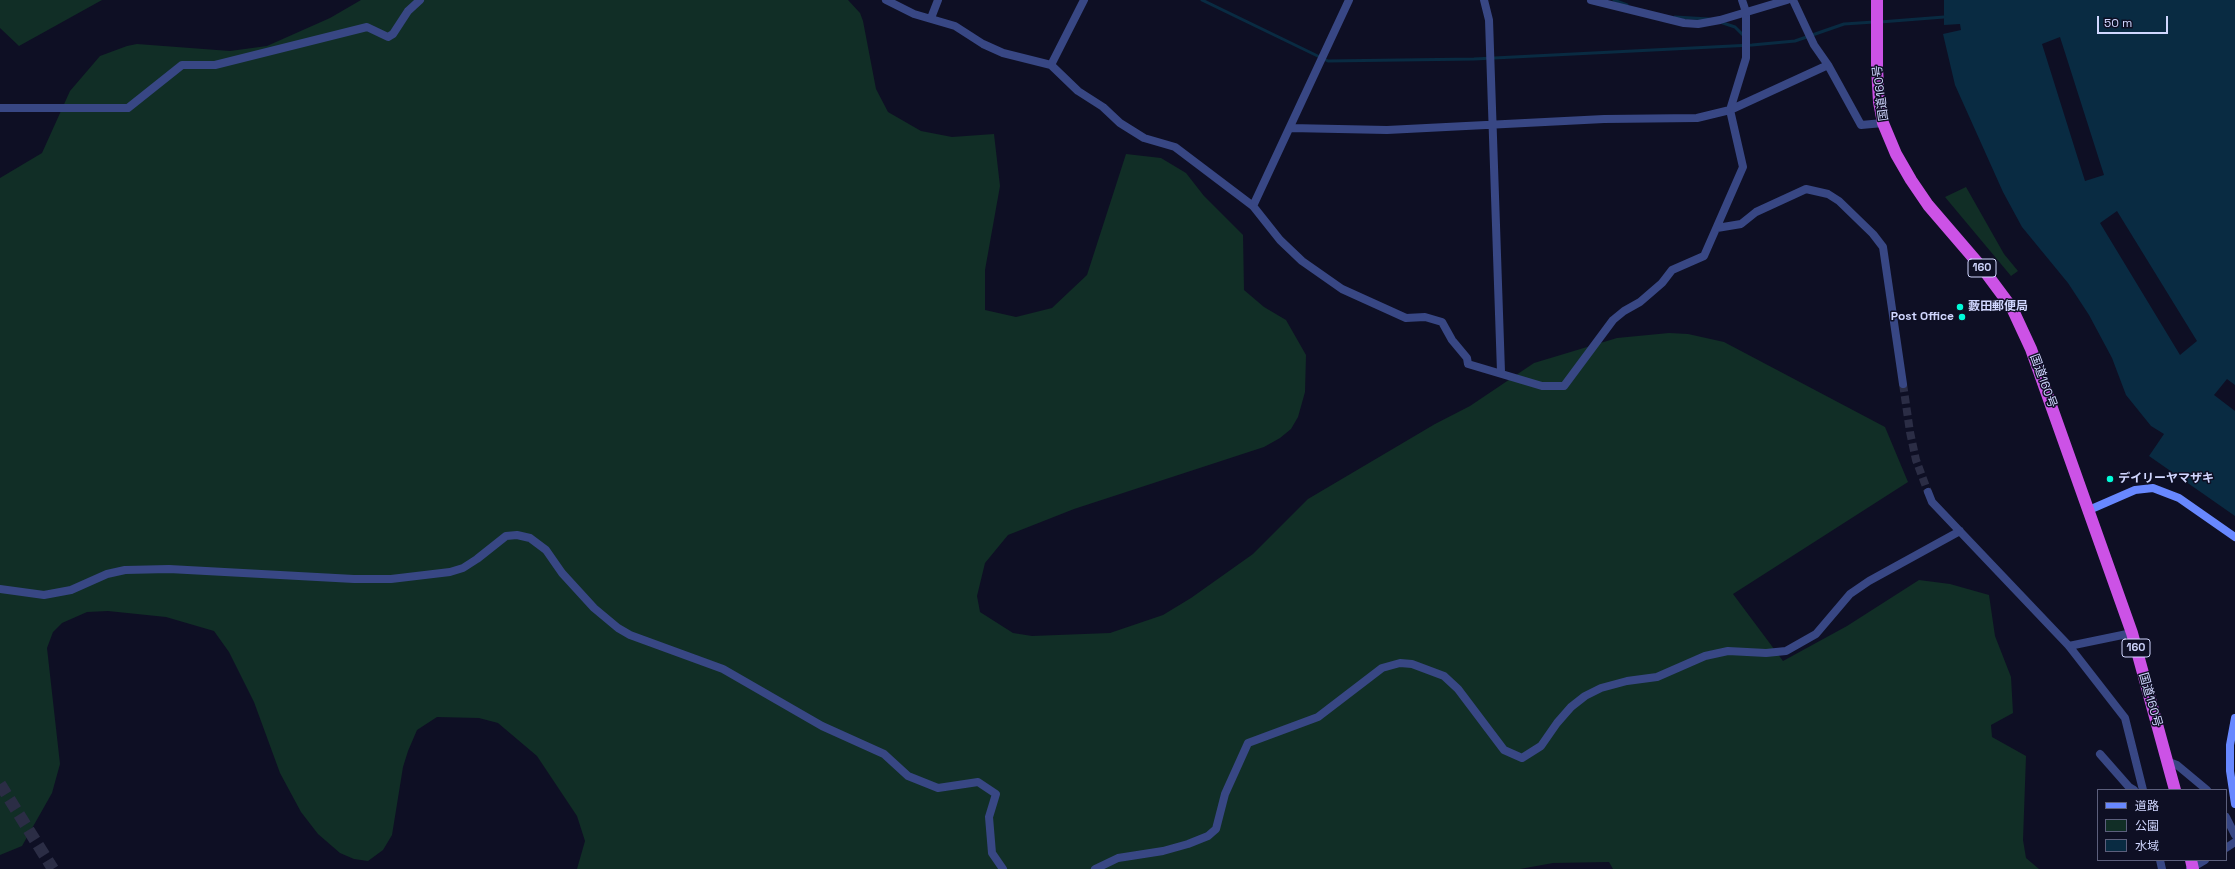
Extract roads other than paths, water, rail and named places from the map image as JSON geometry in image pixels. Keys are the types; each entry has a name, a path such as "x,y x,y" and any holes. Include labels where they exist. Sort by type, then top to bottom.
{"highway":[{"name":"国道160号","path":"1877,5 1876,34 1879,102 1883,123 1896,154 1928,205 1983,269 2012,308 2031,349 2132,633 2175,789"}],"main road":[{"path":"2089,510 2135,490 2154,488 2179,498 2235,537"},
{"path":"2235,718 2230,745 2235,804"}],"street":[{"path":"0,108 128,108 182,65 216,65 367,27 388,37 393,34 408,11 420,0"},
{"path":"886,0 914,14 955,26 983,44 1003,53 1051,65 1078,91 1103,107 1120,123 1144,138 1175,147 1253,206 1280,240 1302,260 1342,289 1406,318 1425,317 1442,322 1452,340 1467,358 1468,364 1501,372 1542,386 1564,386 1613,320 1624,311 1640,302 1662,283 1672,270 1704,256 1717,228 1723,210 1743,168 1730,110 1746,58 1746,12 1742,0"},
{"path":"931,18 938,0"},
{"path":"1051,65 1084,0"},
{"path":"1253,206 1349,0"},
{"path":"1484,0 1489,20 1491,125 1501,372"},
{"path":"1591,0 1684,23 1698,24 1787,0"},
{"path":"1792,0 1814,45 1828,65 1861,125 1883,123"},
{"path":"1290,128 1387,130 1604,119 1697,118 1730,110 1828,65"},
{"path":"1717,228 1741,224 1756,212 1806,189 1828,194 1839,201 1873,234 1883,246 1903,384"},
{"path":"1928,492 1932,502 2069,646 2125,718 2143,789"},
{"path":"1095,869 1118,858 1163,851 1188,844 1208,836 1216,829 1225,794 1248,743 1318,717 1382,668 1400,663 1412,664 1444,676 1458,689 1504,750 1522,758 1541,746 1557,723 1571,707 1585,696 1602,688 1627,681 1657,677 1705,656 1728,651 1766,653 1786,651 1816,634 1850,594 1869,581 1960,531"},
{"path":"0,589 44,595 71,590 107,574 125,570 169,569 354,579 391,579 450,572 463,568 506,536 517,535 530,538 546,550 562,573 594,608 618,628 630,635 723,669 822,726 884,754 908,776 938,788 978,782 996,794 989,817 992,853 1003,869"},
{"path":"2069,646 2132,633"},
{"path":"2100,754 2132,789"},
{"path":"2168,762 2177,765 2206,789"},
{"path":"2227,819 2235,835"},
{"path":"2192,866 2204,861"}],"water":[{"path":"1944,0 2235,0 2235,516 2149,456 2164,434 2151,426 2126,395 2112,358 2089,315 2068,283 2022,227 2003,192 1955,85 1943,34 1961,30 1960,24 1944,25"}],"waterway":[{"path":"1202,0 1328,61 1474,59 1752,45 1795,41 1844,24 1874,22"},
{"path":"1614,0 1627,5"},
{"path":"1675,17 1709,19"},
{"path":"1880,22 1944,17"},
{"path":"1720,22 1735,27 1744,36"}],"tunnel":[{"path":"1903,384 1916,460 1928,492"},
{"path":"0,784 53,869"}],"place":[{"name":"藪田郵便局","path":"1960,307"},
{"name":"Post Office","path":"1962,317"},
{"name":"デイリーヤマザキ","path":"2110,479"}]}
